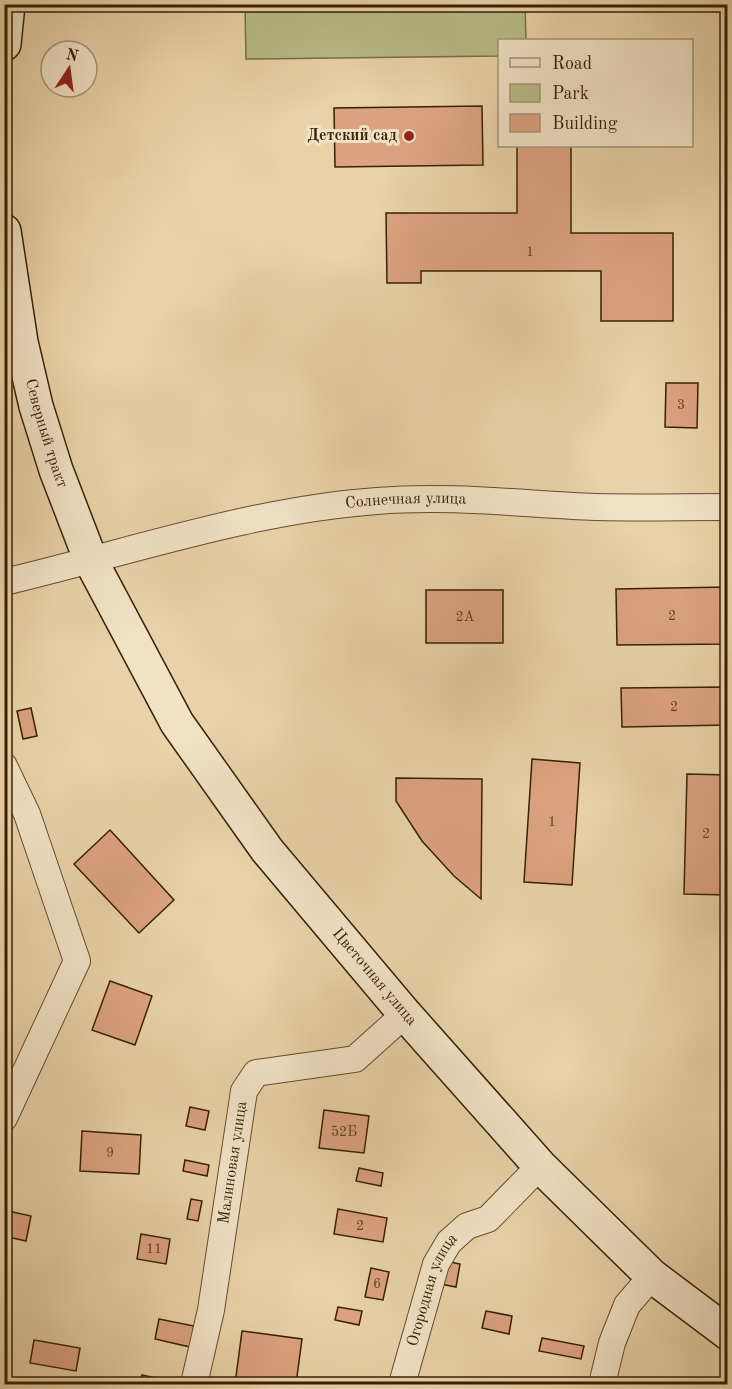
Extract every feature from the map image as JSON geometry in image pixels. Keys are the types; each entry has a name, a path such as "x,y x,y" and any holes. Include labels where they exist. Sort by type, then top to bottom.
{"main road":[{"path":"4,44 8,4"},
{"name":"Северный тракт","path":"4,231 21,342 36,406 56,470 91,561"},
{"name":"Цветочная улица","path":"91,561 177,723 267,850 405,1014 540,1166 652,1276 728,1334"}],"street":[{"name":"Солнечная улица","path":"4,582 221,527 320,507 377,501 425,499 598,507 728,507"},
{"path":"4,766 27,814 77,961 4,1118"},
{"name":"Малиновая улица","path":"194,1384 211,1310 244,1091 256,1073 355,1059 405,1014"},
{"name":"Огородная улица","path":"402,1384 436,1264 449,1242 467,1226 488,1219 540,1166"},
{"path":"602,1384 612,1343 627,1305 652,1276"}],"green space":[{"path":"245,5 525,5 526,39 498,39 498,56 246,59"}],"building":[{"name":"Детский сад","path":"482,106 483,165 335,167 334,108"},
{"path":"517,147 571,147 571,233 673,233 673,321 601,321 601,271 421,271 421,283 387,283 386,213 517,213"},
{"path":"666,383 698,383 697,428 665,427"},
{"path":"728,587 728,644 617,645 616,589"},
{"path":"426,590 503,590 503,643 426,643"},
{"path":"728,687 728,725 622,727 621,688"},
{"path":"31,708 37,736 23,739 17,711"},
{"path":"532,759 580,763 572,885 524,882"},
{"path":"687,774 728,775 728,895 684,894"},
{"path":"396,778 482,779 481,899 454,876 422,841 396,801"},
{"path":"110,830 174,900 139,933 74,864"},
{"path":"110,981 152,996 135,1045 92,1030"},
{"path":"190,1107 209,1111 205,1130 186,1126"},
{"path":"324,1110 369,1116 364,1153 319,1148"},
{"path":"82,1131 141,1135 139,1174 80,1171"},
{"path":"185,1160 209,1165 207,1176 183,1171"},
{"path":"359,1168 383,1173 381,1186 356,1181"},
{"path":"191,1199 202,1201 198,1221 187,1219"},
{"path":"338,1209 387,1218 383,1242 334,1234"},
{"path":"4,1210 31,1216 26,1241 4,1236"},
{"path":"141,1234 170,1239 166,1264 137,1259"},
{"path":"445,1261 460,1264 456,1287 440,1284"},
{"path":"371,1268 389,1272 383,1300 365,1297"},
{"path":"338,1307 362,1311 359,1325 335,1320"},
{"path":"486,1311 512,1316 509,1334 482,1328"},
{"path":"159,1319 194,1326 190,1347 155,1339"},
{"path":"242,1331 302,1339 296,1384 235,1384"},
{"path":"542,1338 584,1346 581,1359 539,1351"},
{"path":"34,1340 80,1348 76,1371 30,1363"},
{"path":"142,1375 161,1379 160,1384 140,1384"}],"place":[{"name":"Детский сад","path":"409,136"}]}
